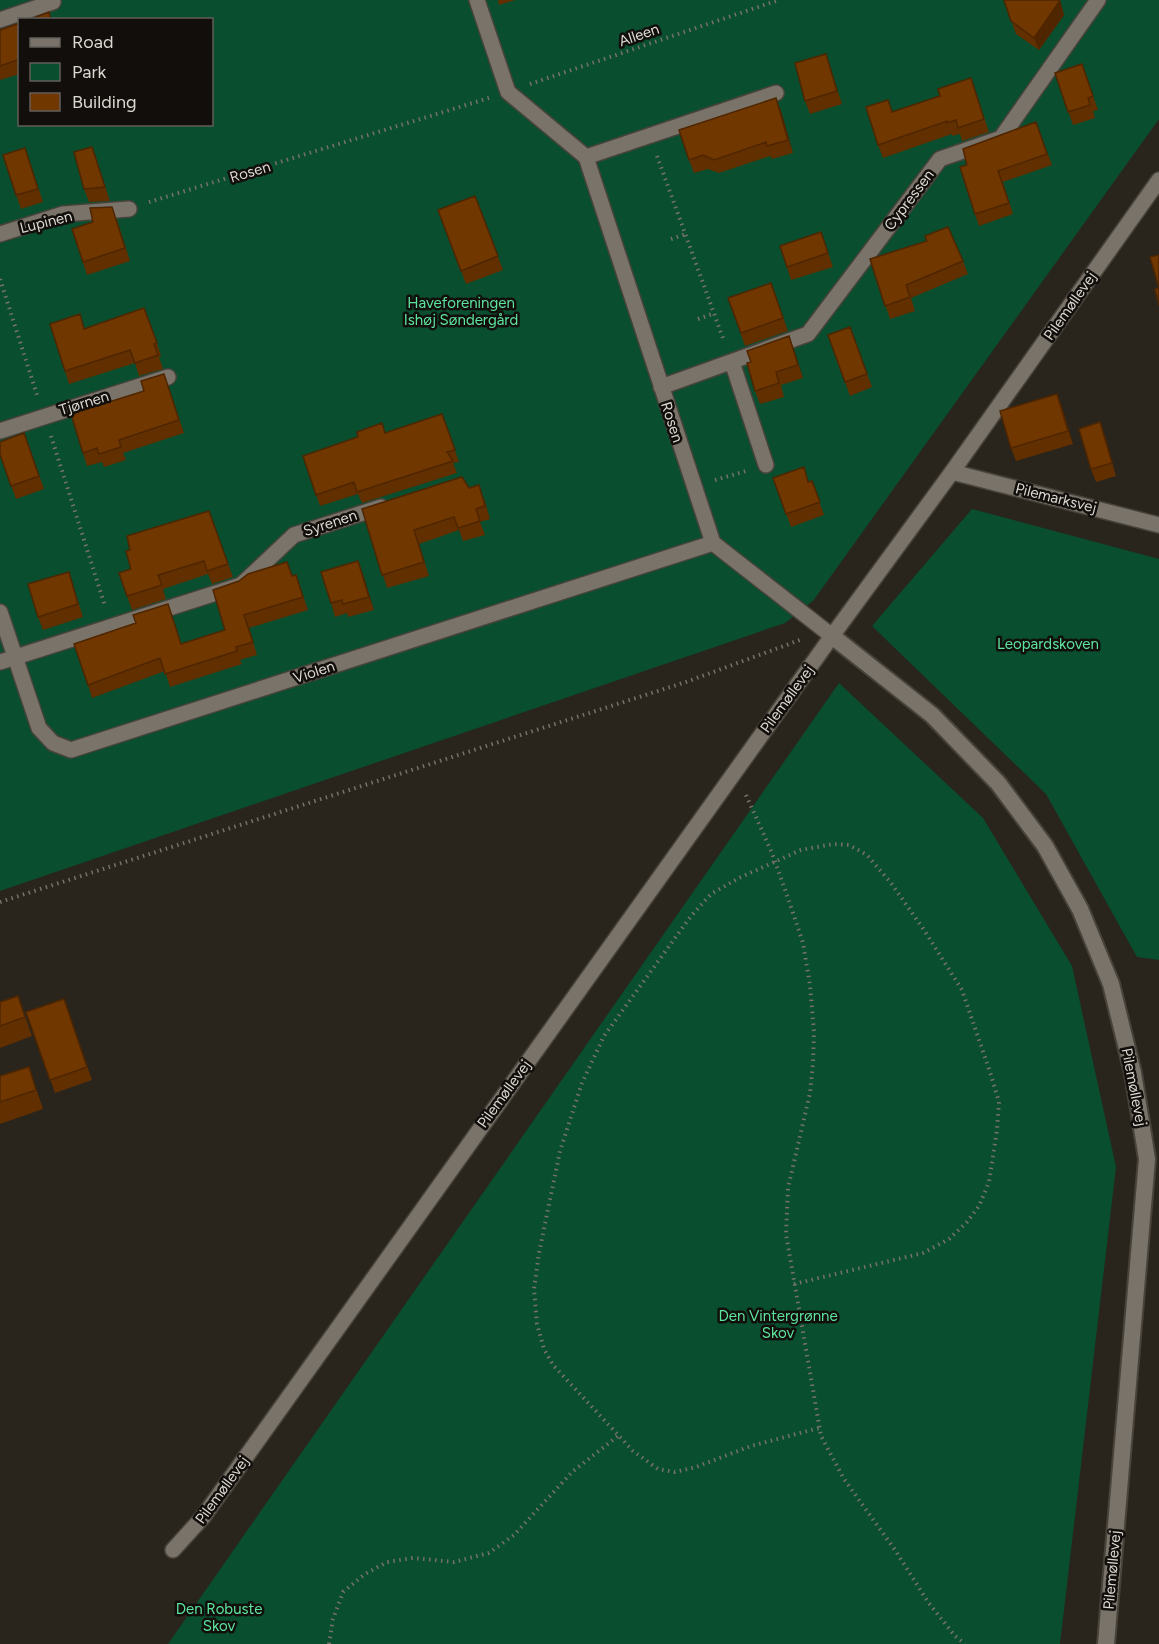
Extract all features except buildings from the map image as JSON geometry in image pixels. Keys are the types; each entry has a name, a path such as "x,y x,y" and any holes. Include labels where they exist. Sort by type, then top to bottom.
{"street":[{"name":"Pilemøllevej","path":"832,636 932,715 998,783 1045,846 1080,909 1111,984 1133,1073 1147,1160 1106,1644"}],"lane":[{"path":"477,0 508,92 586,158 776,93"},
{"name":"Cypressen","path":"661,387 808,334 940,159 1001,138 1098,0"},
{"path":"0,20 53,2"},
{"name":"Rosen","path":"586,158 713,543"},
{"name":"Pilemøllevej","path":"173,1550 203,1517 1159,180"},
{"name":"Lupinen","path":"0,234 63,214 129,209"},
{"path":"732,362 766,465"},
{"name":"Tjørnen","path":"0,431 168,377"},
{"name":"Pilemarksvej","path":"952,472 1159,525"},
{"name":"Syrenen","path":"7,659 240,585 294,535 393,503"},
{"path":"713,543 832,636"},
{"name":"Violen","path":"0,612 7,659 39,728 53,743 71,750 713,543"}],"path":[{"name":"Alleen","path":"508,92 778,0"},
{"name":"Rosen","path":"129,209 508,92"},
{"path":"650,136 732,362"},
{"path":"671,239 686,234"},
{"path":"0,279 112,627"},
{"path":"698,319 714,313"},
{"path":"694,487 766,465"},
{"path":"0,902 675,686 783,645 809,637 832,636"},
{"path":"734,773 751,802 775,861 803,943 810,985 814,1032 810,1093 788,1188 786,1234 821,1436 844,1479 895,1550 928,1602 955,1636 965,1644"},
{"path":"794,1284 923,1252 949,1239 967,1222 979,1206 989,1182 997,1130 999,1102 962,990 891,883 867,855 849,845 833,844 801,850 739,878 711,894 691,916 604,1036 582,1083 560,1151 536,1280 537,1324 544,1349 553,1365 633,1451 658,1469 675,1472 696,1467 751,1446 819,1428"},
{"path":"329,1644 333,1619 343,1593 364,1574 387,1562 413,1558 454,1562 489,1553 514,1535 572,1472 618,1436"}],"green space":[{"name":"Haveforeningen Ishøj Søndergård","path":"0,0 1159,0 1159,119 813,601 785,623 0,891"},
{"name":"Leopardskoven","path":"972,509 1159,559 1159,960 1137,957 1046,794 872,626"},
{"name":"Den Vintergrønne Skov","path":"839,683 983,818 1072,966 1116,1167 1060,1644 168,1644"}],"park label":[{"name":"Den Robuste Skov","path":"219,1618"}]}
